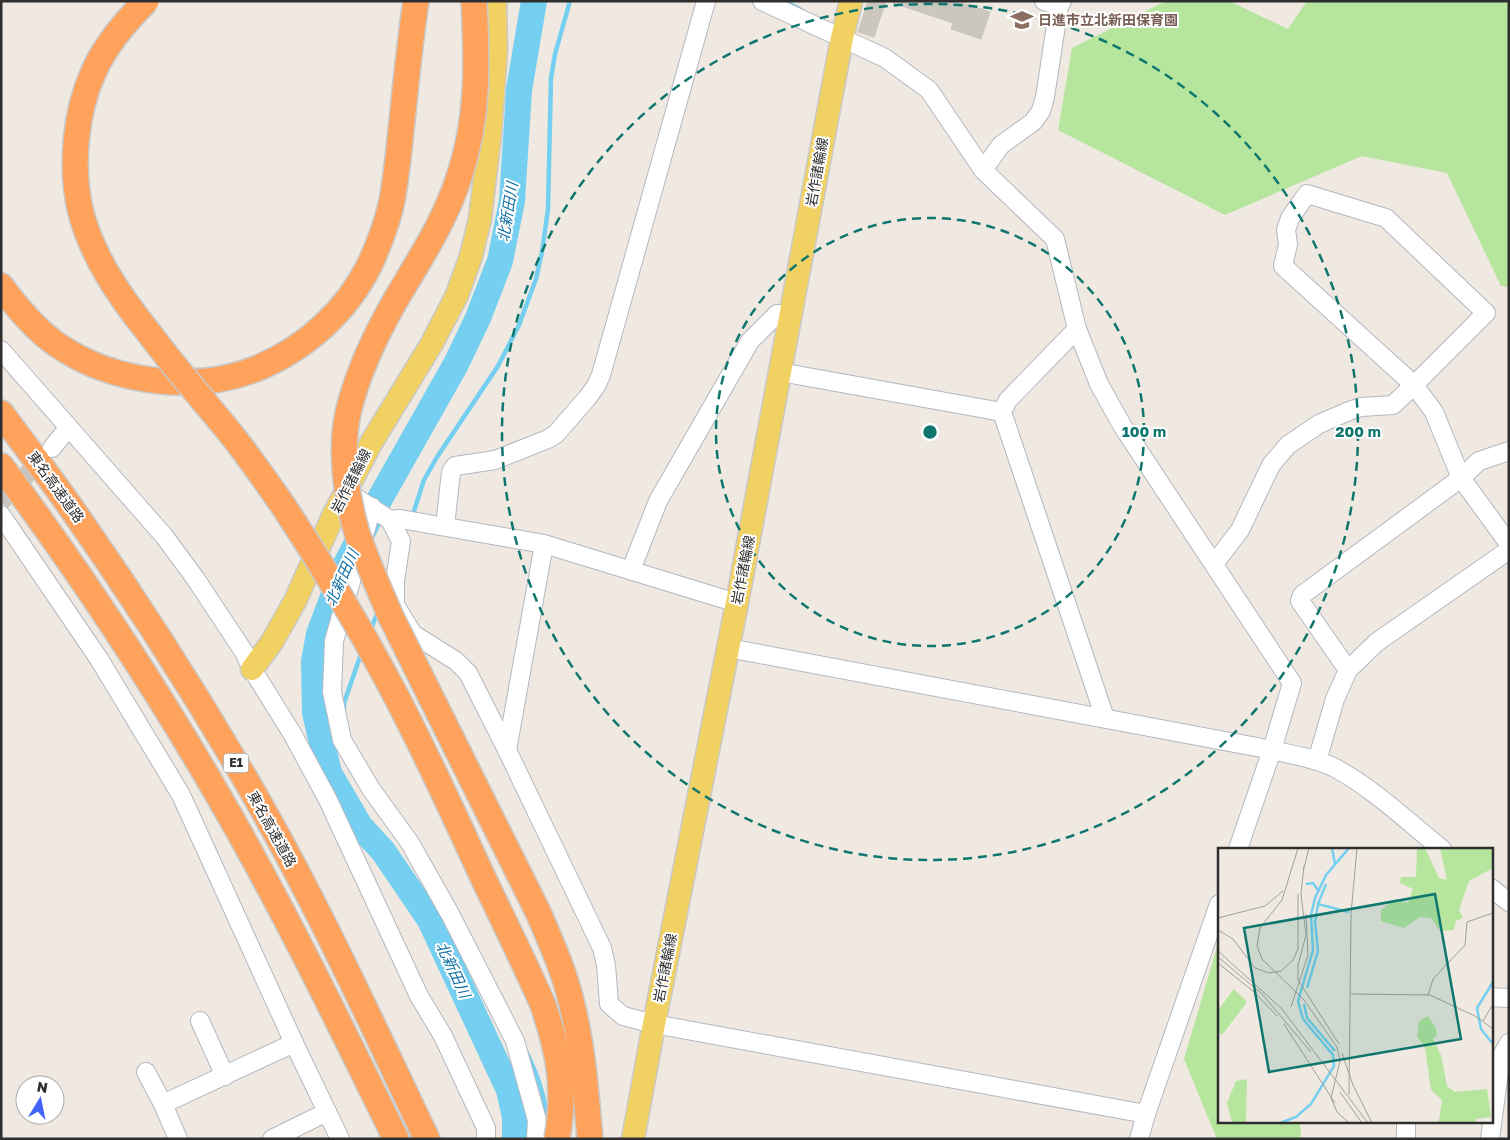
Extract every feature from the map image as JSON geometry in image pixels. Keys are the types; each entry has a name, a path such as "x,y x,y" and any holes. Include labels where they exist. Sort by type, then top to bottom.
{"highway":[{"path":"146,1 124,24 107,47 94,71 85,96 78,126 75,154 76,183 81,211 89,238 116,290 170,361 225,427 284,507 336,589 390,683 448,801 543,1005 554,1037 559,1065 562,1095 557,1139"},
{"path":"1,286 13,303 56,344 98,366 136,378 167,382 198,381 227,377 258,368 286,354 311,336 336,314 355,291 370,264 383,234 392,201 416,1"},
{"path":"474,1 477,74 475,107 461,174 434,234 395,301 365,360 355,388 348,414 345,443 349,501 357,532 370,569 391,617 538,912 551,942 572,1004 582,1053 590,1139"},
{"name":"東名高速道路","path":"1,413 66,501 124,585 182,673 250,788 319,914 428,1139"},
{"name":"E1","path":"1,466 48,530 109,620 165,706 216,792 281,910 396,1139"}],"main road":[{"name":"岩作諸輪線","path":"252,669 272,642 294,602 346,490 371,443 431,346 457,295 471,256 480,219 490,134 496,50 495,1"},
{"name":"岩作諸輪線","path":"633,1139 738,602 842,38 851,1"}],"street":[{"path":"444,526 451,472 455,466 495,460 548,439 556,434 599,380 706,1"},
{"path":"762,1 884,58 930,90 984,170 1055,239 1077,329 1099,384 1122,427 1292,683 1272,750 1238,848"},
{"path":"984,170 1001,145 1033,122 1041,111 1045,97 1055,3"},
{"path":"1214,564 1240,530 1271,465 1288,445 1319,424 1349,410 1361,407 1393,405 1414,386 1486,313 1386,218 1307,194 1290,218 1286,230 1288,244 1283,266 1414,386 1434,412 1462,478 1509,544"},
{"path":"631,570 658,501 750,341 777,314 791,316"},
{"path":"1077,329 1008,400 1002,412 1105,718"},
{"path":"1,350 164,536 244,652 328,800 419,996 443,1036 489,1135"},
{"path":"780,372 1002,412"},
{"path":"52,448 68,428"},
{"path":"1348,670 1300,601 1302,595 1462,478 1479,461 1509,451"},
{"path":"346,490 390,520 401,541 395,581 395,605 413,634 456,661 468,673 602,948 606,965 609,1004 623,1016 654,1024 1146,1114"},
{"path":"372,508 334,641 332,692 342,740 371,789 410,843 450,914 515,1041 537,1120 536,1139"},
{"path":"1,515 99,659 181,795 340,1139"},
{"path":"390,520 400,519 544,544 738,602"},
{"path":"507,750 544,544"},
{"path":"1317,761 1335,699 1348,670 1377,642 1509,550"},
{"path":"728,648 1272,750 1317,761 1333,767 1356,782 1441,848"},
{"path":"1492,889 1509,902"},
{"path":"1139,1139 1218,907"},
{"path":"1492,997 1509,998"},
{"path":"200,1021 225,1076"},
{"path":"164,1104 294,1043"},
{"path":"1490,1139 1501,1056 1509,1043"},
{"path":"146,1072 164,1104 178,1139"},
{"path":"272,1139 327,1112"},
{"path":"1406,1122 1406,1139"}],"green space":[{"path":"1166,1 1229,1 1288,29 1307,1 1509,1 1509,287 1501,286 1447,173 1362,156 1225,215 1058,130 1072,48"},
{"path":"1218,949 1218,1122 1300,1122 1301,1139 1217,1139 1184,1059 1216,950"}],"building":[{"path":"868,1 886,1 874,37 858,32"},
{"path":"893,1 957,1 990,12 981,39 951,29 953,23 893,3"}],"waterway":[{"name":"北新田川","path":"515,1139 515,1117 509,1090 430,920 383,851 360,826 329,773 315,713 314,661 319,634 343,570 378,502 456,364 478,318 500,261 512,201 519,90 534,1"},
{"path":"412,517 424,480 437,457 498,366 519,325 536,279 548,209 551,78 555,54 570,1"},
{"path":"784,1 801,10"},
{"path":"370,632 378,611"},
{"path":"344,712 344,703 362,651"},
{"path":"525,1049 540,1087 547,1117 547,1127"}],"tunnel":[{"path":"1,502 45,455"}],"place":[{"name":"日進市立北新田保育園","path":"1022,20"}]}
